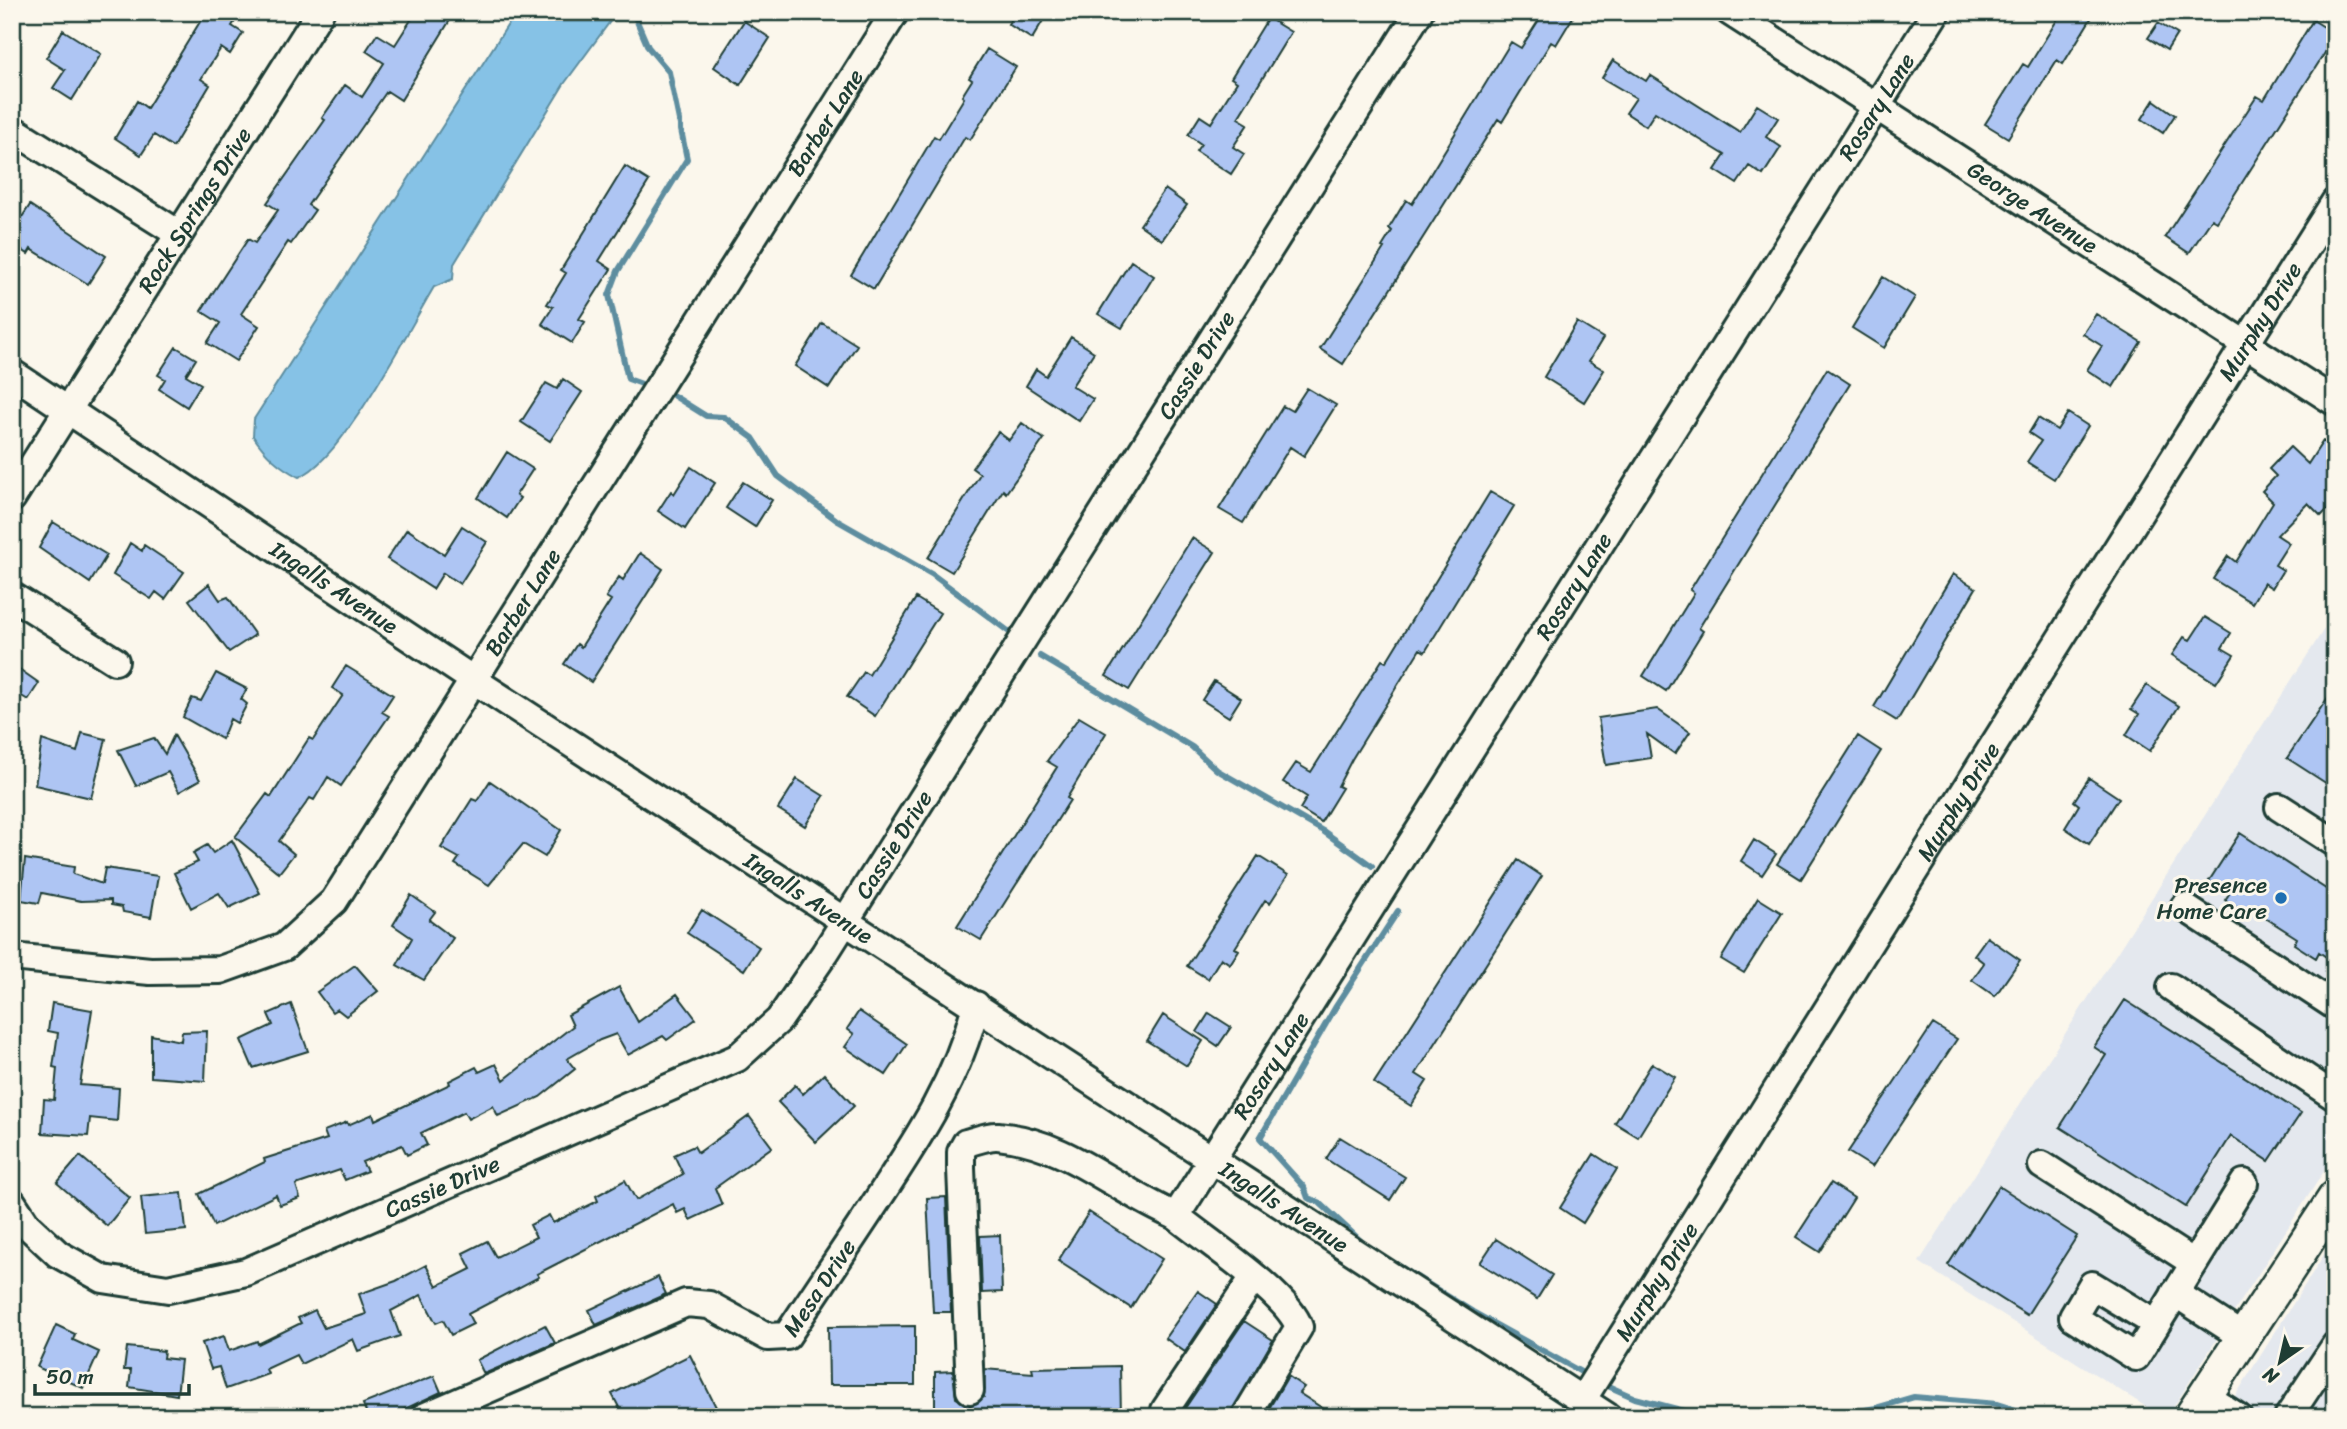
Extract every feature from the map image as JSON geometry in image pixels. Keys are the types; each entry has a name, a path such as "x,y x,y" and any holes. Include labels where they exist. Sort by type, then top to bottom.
{"main road":[{"path":"2198,1406 2335,1198"}],"street":[{"name":"Rock Springs Drive","path":"12,498 320,12"},
{"name":"Barber Lane","path":"12,957 150,971 220,971 284,947 334,901 895,12"},
{"name":"Cassie Drive","path":"12,1202 27,1225 58,1254 103,1279 168,1289 246,1272 737,1058 779,1020 845,922 1419,12"},
{"name":"George Avenue","path":"1730,12 2335,402"},
{"name":"Rosary Lane","path":"1176,1216 1936,12"},
{"path":"12,129 179,234"},
{"name":"Murphy Drive","path":"1582,1400 2335,202"},
{"name":"Ingalls Avenue","path":"12,373 475,681 1608,1417"},
{"path":"12,596 115,661"},
{"path":"2279,807 2335,843"},
{"path":"2184,907 2335,1006"},
{"path":"2171,987 2335,1097"},
{"name":"Mesa Drive","path":"424,1417 686,1303 709,1305 768,1337 787,1336 925,1127 951,1082 967,1044 976,1005"},
{"path":"925,1127 963,1149"},
{"path":"970,1390 961,1168 966,1143 996,1135 1066,1153 1150,1204 1176,1216 1254,1277 1295,1315 1299,1327 1245,1417"},
{"path":"2042,1165 2194,1263"},
{"path":"2156,1324 2244,1183"},
{"path":"1165,1410 1254,1277"},
{"path":"2175,1293 2244,1337"},
{"path":"2288,1417 2335,1346"},
{"path":"2198,1406 2238,1417"}],"shaded area":[{"path":"2335,612 2335,1154 2167,1417 2162,1417 1919,1262"},
{"path":"2335,1237 2335,1417 2222,1417"}],"water":[{"path":"516,12 617,12 564,84 454,264 453,279 434,287 354,421 335,447 316,466 299,477 279,465 258,443 253,436 254,419"}],"building":[{"path":"206,12 241,12 232,26 243,33 230,54 221,48 201,79 210,85 173,147 154,135 141,155 115,138 137,101 147,108"},
{"path":"416,12 455,12 401,100 387,91 308,205 315,210 291,244 288,242 241,314 259,326 236,361 207,343 220,323 201,311 248,239 255,243 278,210 267,203 325,120 322,118 345,85 362,97 384,63 366,51 377,34 395,45"},
{"path":"1016,12 1048,12 1032,39 1008,24"},
{"path":"1544,12 1576,12 1556,45 1551,42 1502,122 1498,119 1343,364 1320,349 1384,248 1382,247 1392,231 1389,228 1406,200 1412,204 1511,42 1521,48"},
{"path":"2062,12 2095,12 2063,64 2057,60 2008,138 1985,124 2023,64 2028,67"},
{"path":"1268,18 1291,32 1238,118 1248,124 1233,147 1244,154 1231,174 1196,151 1201,144 1188,135 1200,116 1211,123 1237,82 1231,78"},
{"path":"2313,20 2335,34 2335,37 2217,222 2212,219 2189,253 2165,237 2257,96 2264,100"},
{"path":"744,21 770,38 740,85 714,67"},
{"path":"2158,23 2177,34 2167,50 2148,38"},
{"path":"63,30 101,54 72,100 53,88 65,70 46,58"},
{"path":"987,49 1016,67 970,140 965,137 874,289 851,275 934,136 939,139 964,98 962,96 972,80 969,78"},
{"path":"1613,60 1646,81 1650,75 1740,132 1757,105 1778,118 1766,137 1781,147 1763,175 1749,166 1737,184 1715,170 1725,155 1655,112 1646,126 1626,113 1636,98 1602,78"},
{"path":"2154,100 2175,115 2163,133 2142,119"},
{"path":"625,166 649,181 599,261 611,269 579,319 585,322 572,343 542,324 553,307 547,304 566,273 561,270"},
{"path":"1165,189 1187,205 1162,240 1140,225"},
{"path":"30,205 106,256 88,284 31,249 28,254 12,243 12,210 22,217"},
{"path":"1131,261 1154,276 1122,328 1098,314"},
{"path":"1883,277 1915,297 1884,348 1852,328"},
{"path":"2096,314 2141,342 2113,387 2087,370 2102,346 2083,334"},
{"path":"1577,322 1603,338 1589,361 1604,370 1584,402 1544,377"},
{"path":"822,323 857,345 829,388 795,366"},
{"path":"1071,337 1094,352 1072,386 1093,399 1079,421 1026,386 1036,369 1046,376"},
{"path":"176,347 196,359 186,375 201,384 187,407 159,389 165,379 158,375"},
{"path":"1827,369 1850,384 1699,628 1703,631 1666,691 1643,676 1694,593 1690,590"},
{"path":"563,379 582,392 550,441 521,422 546,383 557,389"},
{"path":"1307,388 1336,405 1304,456 1290,447 1243,523 1219,509 1283,406 1292,411"},
{"path":"2068,413 2088,426 2054,479 2027,462 2041,441 2029,433 2038,418 2057,430"},
{"path":"1022,423 1044,439 1006,493 1003,490 952,572 928,558 980,474 972,468 998,432 1009,440"},
{"path":"2323,441 2335,449 2335,502 2321,516 2308,503 2277,535 2289,543 2275,565 2283,570 2272,588 2264,583 2252,603 2213,579 2228,556 2236,562 2273,502 2262,491 2276,476 2269,469 2290,447 2308,464"},
{"path":"507,452 533,469 516,495 520,498 507,518 478,498"},
{"path":"691,467 715,483 685,529 658,511 671,491 674,494"},
{"path":"743,482 772,500 755,527 726,508"},
{"path":"1490,492 1514,506 1425,652 1420,649 1352,759 1338,786 1342,788 1321,822 1300,809 1307,797 1283,782 1296,763 1311,772 1382,660 1386,662"},
{"path":"53,522 107,555 90,583 39,548"},
{"path":"462,526 487,542 460,584 443,573 433,589 387,559 407,529 444,554"},
{"path":"1192,538 1215,552 1129,690 1106,676"},
{"path":"130,543 142,551 144,545 184,572 165,599 156,592 151,599 113,575"},
{"path":"640,553 663,569 591,682 564,664 577,644 581,647 611,600 606,597 619,577 623,580"},
{"path":"1953,574 1976,588 1897,721 1874,707"},
{"path":"209,584 220,600 228,597 255,635 229,652 189,600"},
{"path":"916,598 940,613 875,716 847,697 864,672 869,675"},
{"path":"2205,617 2231,633 2222,648 2234,655 2216,683 2172,655 2184,637 2190,640"},
{"path":"12,664 39,683 28,700 12,690"},
{"path":"346,666 393,695 382,712 389,716 341,786 328,777 314,800 310,798 279,841 294,854 279,873 235,837 267,794 271,797 309,738 313,740 343,695 332,688"},
{"path":"216,673 247,689 241,699 247,704 237,723 230,719 222,739 183,717 192,698 201,701"},
{"path":"1214,681 1241,698 1229,717 1202,700"},
{"path":"2147,685 2179,706 2150,751 2126,735 2139,714 2131,709"},
{"path":"2335,687 2335,789 2287,758"},
{"path":"1657,709 1690,732 1675,754 1647,734 1651,758 1606,765 1598,718"},
{"path":"1079,717 1106,733 1067,798 1070,800 981,940 957,926 1057,767 1047,761"},
{"path":"82,733 106,739 91,798 35,785 42,740 77,752"},
{"path":"174,735 200,780 179,792 168,772 136,786 118,750 154,738 165,754"},
{"path":"1858,736 1881,751 1801,879 1777,864"},
{"path":"2089,778 2119,798 2089,844 2065,828 2079,805 2074,801"},
{"path":"797,779 824,796 805,826 778,809"},
{"path":"490,781 561,830 545,857 523,844 489,885 455,864 459,858 441,848 472,799 477,801"},
{"name":"Presence Home Care","path":"2240,833 2335,895 2335,963 2319,952 2316,958 2294,944 2297,938 2250,908 2247,914 2225,900 2229,894 2209,881"},
{"path":"232,840 260,893 229,908 219,893 191,908 174,873 198,862 193,853 207,845 213,853"},
{"path":"1754,840 1776,854 1762,875 1741,861"},
{"path":"1258,856 1288,875 1270,903 1265,900 1235,948 1239,950 1230,964 1221,958 1208,979 1187,966"},
{"path":"25,859 74,867 73,874 102,884 105,868 158,876 151,917 123,912 122,907 111,905 111,900 81,901 42,893 39,903 21,900"},
{"path":"1518,860 1542,876 1416,1074 1427,1081 1411,1106 1374,1083"},
{"path":"411,895 435,912 429,920 453,938 424,980 397,965 412,938 393,925"},
{"path":"1758,898 1782,913 1744,973 1721,959"},
{"path":"702,910 759,947 744,970 687,933"},
{"path":"1987,937 2020,960 1995,996 1972,980 1984,963 1974,955"},
{"path":"355,965 378,991 346,1016 337,1009 332,1012 317,992"},
{"path":"619,987 638,1022 677,994 696,1019 667,1040 663,1036 628,1055 616,1034 600,1040 567,1059 575,1069 540,1097 498,1116 493,1106 468,1119 464,1112 421,1133 427,1145 407,1155 402,1145 362,1162 367,1171 345,1180 340,1170 296,1185 300,1198 280,1205 276,1195 214,1226 199,1194 265,1162 264,1159 327,1139 324,1131 347,1122 348,1125 373,1114 375,1120 450,1084 449,1081 476,1067 479,1072 496,1064 504,1080 573,1026 568,1015"},
{"path":"2125,1000 2301,1113 2269,1161 2231,1136 2186,1207 2060,1127 2106,1055 2094,1047"},
{"path":"52,1003 92,1010 80,1085 119,1088 117,1121 90,1118 88,1136 42,1133 44,1099 54,1100 57,1068 53,1067 58,1033 48,1031"},
{"path":"291,1004 308,1051 253,1068 241,1040 273,1025 268,1014"},
{"path":"859,1011 907,1044 886,1075 845,1047 854,1034 847,1029"},
{"path":"1209,1013 1231,1027 1218,1046 1197,1032"},
{"path":"1163,1015 1203,1041 1187,1066 1147,1041"},
{"path":"1933,1024 1957,1039 1872,1167 1848,1152"},
{"path":"207,1031 205,1081 151,1077 151,1035 181,1041 182,1032"},
{"path":"1652,1063 1675,1077 1638,1137 1615,1123"},
{"path":"824,1074 854,1106 816,1142 778,1102 795,1085 803,1094"},
{"path":"749,1116 772,1147 715,1188 722,1205 690,1220 685,1209 677,1213 673,1204 537,1274 539,1277 468,1314 473,1324 451,1335 443,1320 436,1323 421,1295 391,1311 400,1336 358,1351 353,1339 301,1364 296,1355 266,1369 268,1374 226,1389 219,1367 211,1369 202,1343 224,1336 229,1351 257,1341 258,1344 301,1323 298,1318 315,1310 324,1328 366,1314 359,1294 396,1281 426,1265 437,1286 471,1269 463,1253 487,1241 496,1257 536,1237 530,1225 549,1215 553,1223 598,1201 596,1196 625,1180 636,1200 683,1174 674,1155 694,1146 698,1153"},
{"path":"1340,1137 1405,1177 1390,1200 1326,1159"},
{"path":"1594,1154 1617,1169 1583,1223 1560,1208"},
{"path":"80,1156 130,1198 107,1226 57,1183"},
{"path":"1831,1183 1854,1198 1820,1252 1796,1237"},
{"path":"1999,1186 2077,1236 2027,1315 1948,1265"},
{"path":"182,1193 186,1230 145,1234 141,1197"},
{"path":"946,1197 951,1312 933,1312 927,1198"},
{"path":"1089,1212 1162,1259 1131,1308 1058,1261"},
{"path":"1000,1235 1002,1292 982,1293 980,1236"},
{"path":"1496,1239 1552,1275 1537,1299 1480,1263"},
{"path":"658,1277 666,1294 596,1325 589,1310"},
{"path":"1198,1291 1217,1304 1185,1352 1165,1338"},
{"path":"1244,1321 1273,1340 1229,1417 1179,1417"},
{"path":"56,1325 75,1334 73,1340 99,1352 83,1388 37,1367"},
{"path":"545,1325 555,1343 484,1374 477,1360"},
{"path":"915,1326 915,1385 829,1385 828,1327"},
{"path":"127,1347 164,1351 163,1358 181,1360 177,1395 129,1387 131,1370 124,1370"},
{"path":"690,1355 718,1411 706,1417 624,1417 612,1394"},
{"path":"1120,1366 1121,1417 935,1417 935,1372 953,1371 956,1398 970,1406 984,1397 985,1369 1033,1373 1032,1368"},
{"path":"434,1376 441,1392 388,1417 368,1417 363,1404"},
{"path":"1288,1376 1304,1387 1299,1393 1336,1417 1264,1417"}],"waterway":[{"path":"633,12 648,47 669,72 687,159 618,271 609,295 628,379 642,384"},
{"path":"674,396 706,416 724,417 753,438 778,476 838,521 933,575 1008,631"},
{"path":"1040,656 1192,747 1217,770 1323,831 1372,866"},
{"path":"1364,1244 1319,1202 1308,1198 1304,1187 1260,1138 1335,1008 1398,911"},
{"path":"1391,1261 1473,1312 1590,1377"},
{"path":"1599,1382 1635,1398 1707,1417"},
{"path":"1825,1417 1876,1408 1914,1397 1997,1404 2039,1417"}],"place":[{"name":"Presence Home Care","path":"2281,898"}]}
